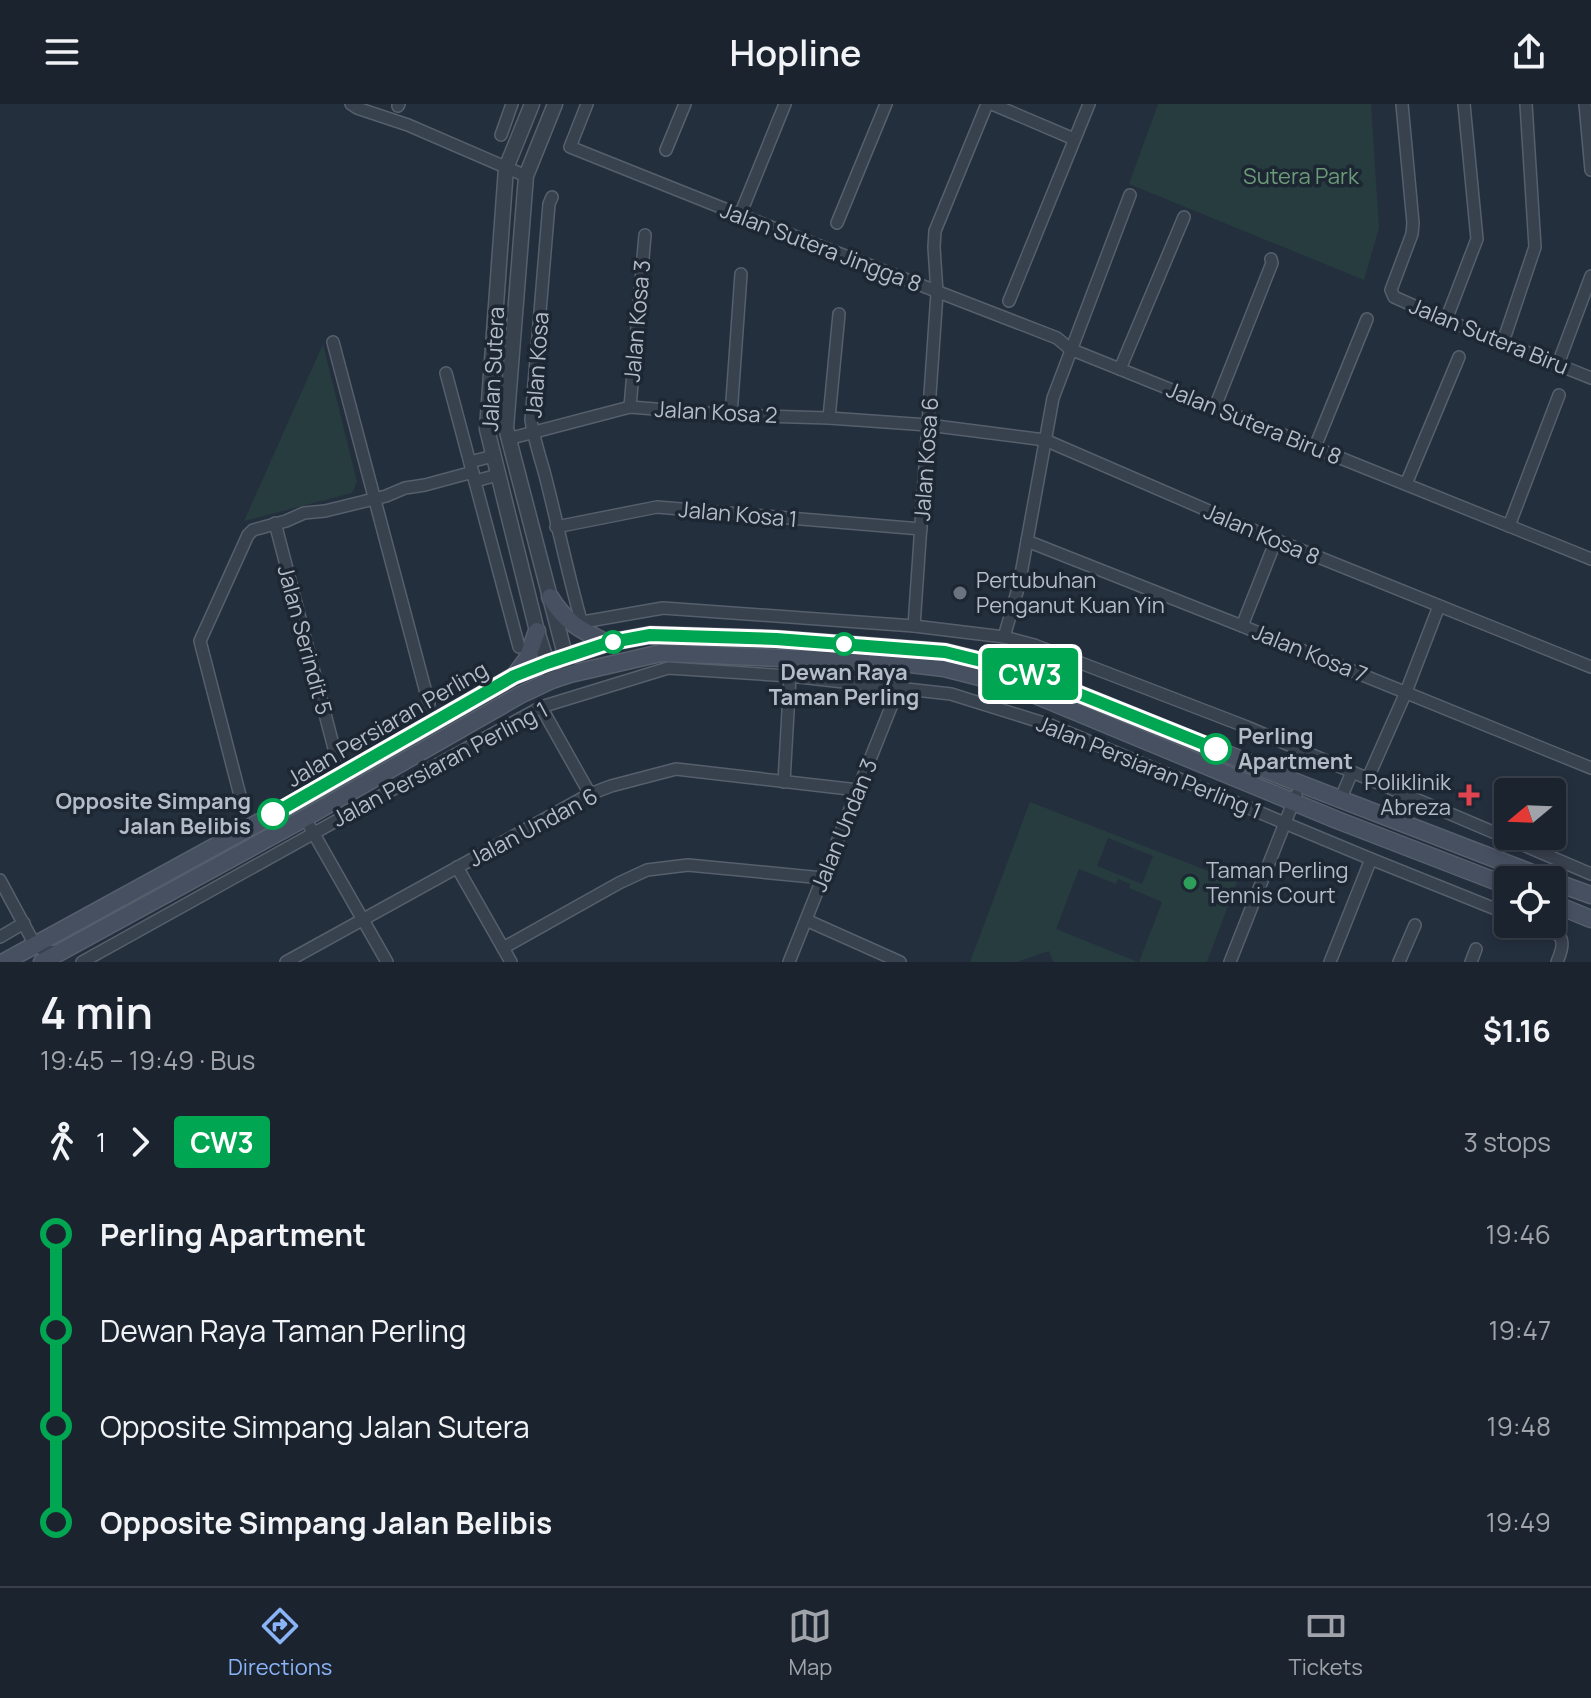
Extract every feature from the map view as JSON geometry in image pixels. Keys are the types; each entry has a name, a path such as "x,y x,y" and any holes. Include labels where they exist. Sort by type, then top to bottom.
{"main road":[{"path":"550,597 572,625 607,643"},
{"path":"514,676 527,659 537,631"},
{"name":"Jalan Persiaran Perling","path":"4,962 296,802 514,676 607,643 650,635 776,639 945,652 1022,671 1301,784 1515,866"},
{"name":"Jalan Persiaran Perling","path":"42,962 310,825 520,695 570,674 661,653 902,663 944,668 1011,685 1494,880"},
{"name":"Jalan Persiaran Perling","path":"1566,886 1590,895"},
{"path":"1566,909 1589,920"}],"street":[{"path":"351,104 526,176"},
{"path":"501,135 512,104"},
{"name":"Jalan Sutera","path":"532,104 506,168 487,429 552,680"},
{"name":"Jalan Sutera","path":"555,104 526,176 506,428 570,674"},
{"name":"Jalan Sutera Jingga 8","path":"587,104 570,147 1057,338 1070,349"},
{"path":"666,150 685,104"},
{"path":"740,215 785,104"},
{"path":"837,223 886,104"},
{"path":"990,104 1074,139"},
{"name":"Jalan Kosa 6","path":"914,626 937,293 935,231 990,104"},
{"path":"1009,301 1089,104"},
{"name":"Jalan Sutera Biru","path":"1402,104 1413,223 1412,234 1391,290 1394,297 1591,378"},
{"path":"1446,320 1477,239 1464,104"},
{"path":"1503,342 1535,247 1526,104"},
{"path":"1585,104 1591,170"},
{"path":"1004,637 1019,585 1053,398 1130,195"},
{"name":"Jalan Kosa","path":"552,197 531,420 556,527 583,622 663,608 914,626"},
{"path":"1120,369 1184,217"},
{"name":"Jalan Kosa 3","path":"630,407 645,235"},
{"path":"1215,407 1271,259"},
{"path":"731,415 741,274"},
{"path":"1558,364 1591,276"},
{"path":"829,418 839,314"},
{"path":"1315,447 1367,319"},
{"path":"333,342 429,704"},
{"name":"Jalan Sutera Biru 8","path":"1070,349 1591,559"},
{"path":"1406,484 1459,357"},
{"path":"446,373 519,647"},
{"path":"1509,526 1559,395"},
{"name":"Jalan Kosa 2","path":"508,439 630,407 928,425"},
{"name":"Jalan Kosa 8","path":"928,425 1045,440 1276,540 1591,667"},
{"path":"473,472 493,456"},
{"path":"243,807 200,646 248,535 253,530 304,513 325,511 405,488 473,472 498,475"},
{"name":"Jalan Kosa 1","path":"556,527 657,507 921,529"},
{"name":"Jalan Serindit 5","path":"275,523 336,756"},
{"path":"1242,626 1276,540"},
{"name":"Jalan Kosa 7","path":"1027,541 1591,768"},
{"path":"1368,778 1439,606"},
{"path":"914,626 1004,637 1034,645 1247,727 1591,874"},
{"path":"1022,671 1034,645"},
{"name":"Jalan Persiaran Perling 1","path":"82,962 310,825 541,707 668,668 790,676 951,694 1050,725 1494,908"},
{"path":"784,782 790,676"},
{"name":"Jalan Undan 3","path":"789,962 899,687"},
{"path":"541,707 590,794"},
{"name":"Jalan Undan 6","path":"286,962 590,794 611,786 676,769 858,790"},
{"path":"1341,798 1352,772"},
{"path":"1230,962 1301,784"},
{"path":"296,802 387,962"},
{"path":"1330,962 1371,859"},
{"path":"503,948 647,870 688,865 823,878"},
{"path":"457,867 511,962"},
{"path":"0,880 35,945 49,952 63,950"},
{"path":"806,920 894,961"},
{"path":"0,937 24,923"},
{"path":"1399,962 1415,925"},
{"path":"1557,962 1563,948 1560,938"},
{"path":"1471,962 1476,949"}],"green space":[{"name":"Sutera Park","path":"1158,104 1371,104 1379,228 1364,280 1129,184"},
{"path":"323,344 357,482 352,493 244,521"},
{"name":"Taman Perling Tennis Court","path":"1030,802 1237,882 1207,962 1139,962 1162,902 1129,888 1130,884 1118,879 1116,884 1079,869 1056,929 1138,962 1053,962 1049,951 1017,962 970,962","holes":["1108,838 1153,856 1142,884 1097,866"]}],"bus line":[{"name":"CW3","path":"273,814 514,676 607,643 650,635 776,639 945,652 980,659 1022,671 1216,749"}],"place":[{"name":"Pertubuhan Penganut Kuan Yin","path":"960,593"},
{"name":"Dewan Raya Taman Perling","path":"844,644"},
{"name":"Perling Apartment","path":"1216,749"},
{"name":"Poliklinik Abreza","path":"1469,795"},
{"name":"Opposite Simpang Jalan Belibis","path":"273,814"},
{"name":"Taman Perling Tennis Court","path":"1190,883"}]}
